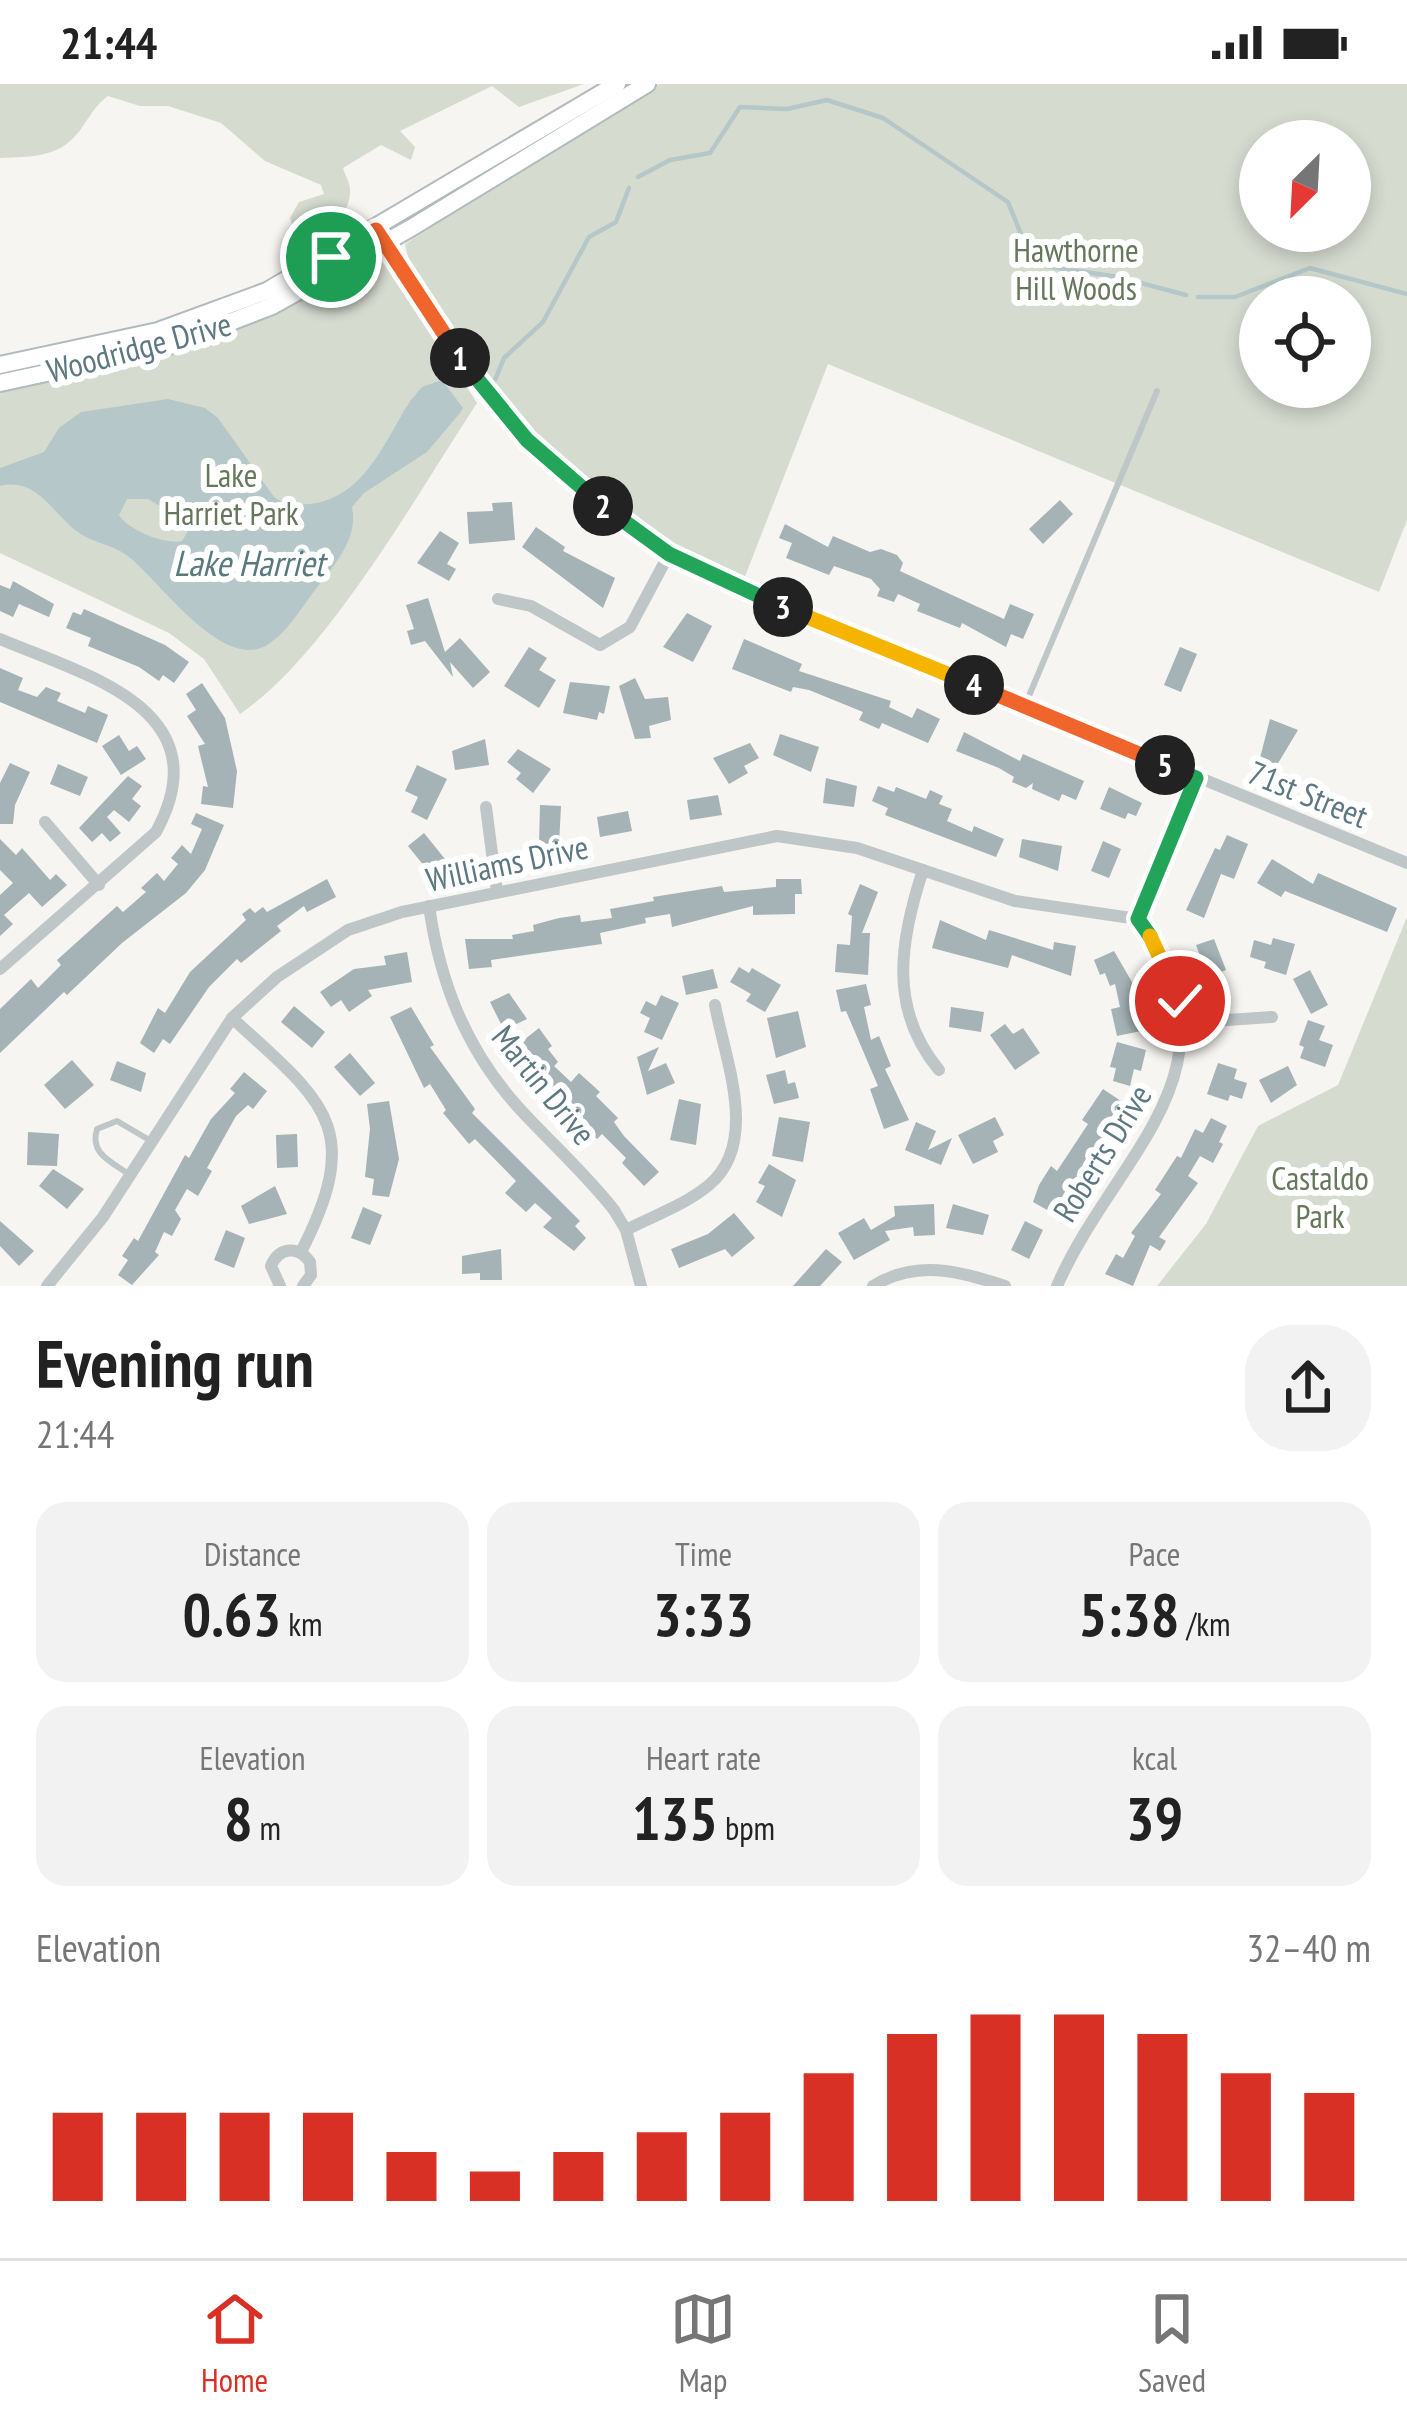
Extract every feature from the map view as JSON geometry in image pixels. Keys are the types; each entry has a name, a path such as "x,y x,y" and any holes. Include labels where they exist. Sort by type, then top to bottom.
{"street":[{"name":"Woodridge Drive","path":"0,383 198,337 272,306 617,84"},
{"name":"Woodridge Drive","path":"0,365 197,320 294,278 380,235 647,84"},
{"name":"71st Street","path":"380,235 457,354 518,430 582,490 669,554 749,593 1407,863"},
{"path":"498,599 531,606 579,638 600,645 630,627 669,554"},
{"path":"0,639 137,699 160,728 174,773 169,803 156,832 0,969"},
{"path":"1138,919 1196,778"},
{"path":"486,807 497,892"},
{"path":"45,822 99,885"},
{"name":"Williams Drive","path":"47,1286 89,1238 232,1018 287,970 348,930 429,906 776,836 857,848 1015,901 1138,919"},
{"path":"923,870 904,932 901,974 917,1037 940,1070"},
{"name":"Martin Drive","path":"429,906 448,998 483,1063 514,1103 600,1192 626,1230 640,1286"},
{"name":"Roberts Drive","path":"1057,1286 1085,1229 1163,1114 1176,1079 1183,1023 1166,963 1138,919"},
{"path":"626,1230 703,1190 730,1157 736,1116 715,1005"},
{"path":"1183,1023 1272,1017"},
{"path":"232,1018 293,1074 325,1117 333,1160 331,1188 301,1252"},
{"path":"280,1286 272,1273 273,1260 282,1251 301,1252"},
{"path":"301,1252 312,1268 303,1286"},
{"path":"873,1286 893,1274 943,1269 1005,1286"}],"lane":[{"path":"1025,706 1157,391"},
{"path":"130,1175 98,1152 94,1144 97,1129 117,1121 151,1141"}],"green space":[{"path":"0,84 584,84 519,107 492,86 400,131 415,147 411,160 381,145 343,168 350,188 346,209 325,231 305,236 295,235 290,218 299,202 324,194 321,185 265,161 221,123 168,106 140,106 108,96 62,147 36,156 0,158"},
{"name":"Hawthorne Hill Woods","path":"659,84 1407,84 1407,520 1379,592 828,364 744,579 652,530 570,468 499,394 410,261 405,244"},
{"name":"Lake Harriet Park","path":"376,258 391,268 477,403 337,614 273,687 240,714 204,659 169,633 0,553 0,389 191,346 272,314"},
{"name":"Castaldo Park","path":"1407,917 1407,1286 1157,1286 1206,1224 1258,1126 1338,1085"}],"water":[{"name":"Lake Harriet","path":"442,380 463,408 427,452 364,493 352,507 350,537 335,564 283,632 267,645 249,650 210,634 125,554 81,534 33,491 0,486 0,468 44,452 59,428 81,412 168,399 205,408 218,418 274,497 291,504 310,504 346,491 359,479 422,387","holes":["127,499 148,499 158,505 184,501 191,521 182,541 148,535 119,515"]}],"building":[{"path":"1060,500 1073,514 1043,544 1029,529"},
{"path":"512,502 515,540 469,544 467,512 493,511 492,503"},
{"path":"785,524 828,547 833,536 870,552 881,549 897,555 903,563 900,571 1004,619 1010,604 1034,614 1023,639 1011,634 1006,647 962,623 960,628 917,611 920,604 898,594 894,602 877,596 880,589 871,579 834,566 829,575 786,558 792,543 779,538"},
{"path":"536,527 565,547 563,551 615,578 603,608 522,547"},
{"path":"440,531 459,543 447,564 456,569 449,581 417,563"},
{"path":"13,581 54,604 49,617 19,604 13,617 0,611 0,585 10,589"},
{"path":"428,598 445,652 460,638 490,672 473,688 450,662 453,677 425,641 411,645 407,631 414,629 406,605"},
{"path":"84,609 165,645 189,662 174,683 163,675 159,681 139,667 88,646 91,638 66,628 73,612 81,615"},
{"path":"687,613 712,626 693,662 663,647"},
{"path":"744,639 802,664 799,671 891,701 889,707 912,718 917,708 940,719 928,743 882,723 879,729 859,720 863,712 809,690 793,687 791,692 732,669"},
{"path":"529,647 547,658 539,670 556,680 539,708 504,686"},
{"path":"1180,647 1197,654 1181,692 1164,685"},
{"path":"0,668 23,678 18,690 37,697 46,687 61,693 57,701 85,713 88,706 108,715 97,743 0,702"},
{"path":"635,678 645,699 668,697 671,720 649,726 651,738 635,739 619,686"},
{"path":"570,682 610,686 604,714 599,712 597,720 563,713"},
{"path":"202,683 225,718 237,771 233,808 201,804 203,786 208,787 198,746 205,744 187,716 196,710 186,694"},
{"path":"1270,719 1298,730 1277,765 1260,758"},
{"path":"964,732 1020,761 1023,754 1084,781 1076,800 1062,794 1059,801 1032,789 1033,783 1026,788 999,768 956,751"},
{"path":"780,734 819,747 811,772 773,755"},
{"path":"119,735 129,751 137,746 146,759 121,775 102,746"},
{"path":"485,739 489,765 455,770 452,751"},
{"path":"750,743 759,758 744,766 748,773 729,784 713,758"},
{"path":"518,749 551,769 533,793 516,779 521,773 507,762"},
{"path":"10,763 30,772 15,805 13,824 0,824 0,783"},
{"path":"58,764 88,777 80,796 50,784"},
{"path":"417,765 447,779 427,820 411,812 418,797 405,791"},
{"path":"128,776 142,786 132,799 141,806 129,822 114,810 107,817 121,833 110,842 102,833 92,842 79,828"},
{"path":"826,778 857,786 854,807 823,803"},
{"path":"878,786 894,792 896,787 926,799 930,790 943,796 939,804 952,809 947,821 1004,839 996,857 885,815 888,808 872,801"},
{"path":"1109,787 1142,803 1136,816 1128,813 1125,819 1100,809"},
{"path":"718,795 722,815 690,820 687,800"},
{"path":"540,805 561,806 559,845 539,844"},
{"path":"628,811 632,831 600,837 597,817"},
{"path":"196,813 224,825 205,870 186,893 122,943 67,995 64,992 0,1053 0,1009 31,979 38,988 61,965 57,960 117,906 123,912 146,892 141,888 157,873 164,881 178,864 171,858 182,845 191,854 202,829 191,824"},
{"path":"424,833 445,859 429,872 408,846"},
{"path":"1227,835 1248,844 1234,879 1221,874 1204,918 1186,910 1215,848 1220,850"},
{"path":"0,839 16,855 22,848 50,880 56,874 67,885 42,907 29,893 4,915 13,924 0,936 0,895 13,883 0,870"},
{"path":"1022,839 1062,846 1058,871 1019,857"},
{"path":"1103,841 1121,849 1109,878 1091,871"},
{"path":"1272,859 1313,884 1318,873 1397,908 1387,932 1285,891 1281,897 1257,883"},
{"path":"327,879 336,897 307,912 304,906 241,963 237,959 209,987 170,1044 163,1039 154,1053 140,1043 158,1008 165,1013 190,972 246,920 242,914 250,908 255,913 263,907 267,912"},
{"path":"776,879 801,879 795,914 753,915 753,906 672,927 670,914 645,918 646,923 600,933 602,944 491,960 492,967 469,969 465,939 513,939 512,935 534,931 533,925 559,918 580,915 581,922 612,918 610,909 654,901 653,897 722,886 724,892 776,887"},
{"path":"860,884 878,892 862,933 870,933 868,975 835,972 837,944 850,945 852,916 848,914"},
{"path":"940,920 986,940 989,930 1053,950 1054,942 1076,946 1071,976 1012,955 1008,968 932,948"},
{"path":"1273,938 1295,944 1286,975 1250,957 1254,940 1271,945"},
{"path":"1214,939 1226,970 1208,977 1196,945"},
{"path":"1114,951 1136,989 1146,1030 1117,1036 1111,1009 1120,1007 1115,984 1110,986 1105,973 1100,975 1094,960"},
{"path":"407,952 412,982 368,990 372,996 349,1012 341,1000 331,1007 320,992 354,969 386,965 384,956"},
{"path":"739,967 749,973 752,968 781,985 765,1012 746,1001 751,994 730,982"},
{"path":"713,969 718,988 686,995 682,976"},
{"path":"1310,970 1328,1005 1311,1014 1293,979"},
{"path":"866,984 871,1005 864,1007 871,1040 879,1036 891,1066 885,1069 909,1120 884,1129 870,1089 878,1086 846,1011 841,1012 836,990"},
{"path":"509,993 527,1019 504,1030 490,1002"},
{"path":"661,995 679,1003 662,1040 644,1032 650,1018 640,1013 646,1001 656,1006"},
{"path":"294,1006 325,1032 312,1048 281,1022"},
{"path":"411,1007 434,1045 430,1047 475,1109 472,1113 580,1221 575,1226 586,1238 574,1251 543,1227 552,1218 535,1203 526,1212 505,1193 516,1181 475,1139 469,1144 443,1113 446,1110 430,1084 424,1088 390,1017"},
{"path":"951,1007 984,1012 981,1032 949,1027"},
{"path":"798,1011 806,1047 776,1058 767,1018"},
{"path":"1308,1020 1325,1026 1319,1040 1333,1045 1325,1067 1300,1058 1304,1047 1299,1045"},
{"path":"1005,1024 1013,1034 1023,1028 1040,1053 1015,1070 990,1035"},
{"path":"539,1028 552,1046 548,1049 558,1062 554,1066 571,1082 579,1073 600,1092 596,1096 618,1118 614,1122 624,1136 659,1172 644,1186 622,1163 626,1158 602,1134 597,1139 581,1124 548,1087 552,1083 534,1060 528,1064 515,1047"},
{"path":"1117,1042 1146,1050 1141,1071 1134,1069 1130,1086 1113,1081 1116,1068 1110,1067"},
{"path":"659,1047 648,1071 666,1063 675,1083 647,1095 637,1057"},
{"path":"350,1053 375,1083 360,1096 334,1067"},
{"path":"72,1060 94,1085 65,1109 44,1085"},
{"path":"117,1061 146,1073 141,1092 110,1080"},
{"path":"1218,1063 1237,1069 1234,1079 1247,1083 1242,1099 1230,1095 1228,1101 1207,1094"},
{"path":"1288,1066 1297,1085 1271,1103 1259,1080"},
{"path":"785,1070 799,1098 774,1104 766,1075"},
{"path":"244,1072 267,1091 253,1109 248,1105 236,1116 207,1168 212,1171 198,1196 187,1189 175,1210 181,1219 172,1236 164,1232 155,1252 159,1255 132,1285 118,1275 128,1260 122,1256 134,1238 138,1241 185,1155 189,1158 211,1119 235,1093 230,1089"},
{"path":"1103,1089 1121,1101 1112,1123 1065,1201 1058,1197 1049,1211 1033,1202 1039,1185 1051,1166 1057,1171 1088,1124 1082,1120"},
{"path":"679,1099 701,1104 696,1145 670,1140"},
{"path":"389,1101 399,1159 389,1197 372,1195 374,1179 365,1177 370,1129 367,1104"},
{"path":"779,1117 810,1122 803,1162 772,1156"},
{"path":"995,1117 1004,1135 993,1141 998,1152 973,1164 958,1135"},
{"path":"1211,1118 1227,1126 1219,1142 1223,1144 1213,1163 1200,1156 1188,1176 1198,1183 1159,1237 1166,1241 1160,1251 1150,1245 1133,1286 1105,1274 1116,1254 1123,1258 1135,1236 1131,1233 1161,1194 1155,1190 1177,1156 1181,1158 1195,1129 1203,1133"},
{"path":"916,1122 936,1131 928,1150 952,1138 941,1165 905,1150"},
{"path":"28,1132 59,1134 57,1166 27,1165"},
{"path":"297,1134 298,1167 277,1168 276,1135"},
{"path":"769,1164 796,1180 782,1217 756,1202 765,1186 758,1183"},
{"path":"53,1169 84,1189 67,1209 39,1186"},
{"path":"275,1186 287,1214 249,1224 241,1206"},
{"path":"934,1204 935,1235 914,1236 913,1227 885,1231 890,1240 854,1260 838,1233 864,1218 871,1230 895,1216 894,1206"},
{"path":"953,1204 989,1215 983,1235 946,1228"},
{"path":"363,1207 382,1215 370,1245 351,1238"},
{"path":"734,1213 755,1238 732,1257 725,1249 679,1268 671,1249 708,1234"},
{"path":"0,1221 34,1251 19,1266 0,1246"},
{"path":"1025,1221 1043,1230 1029,1259 1011,1250"},
{"path":"226,1230 245,1238 234,1268 214,1260"},
{"path":"501,1249 502,1280 480,1280 480,1273 462,1274 462,1256"},
{"path":"826,1249 842,1262 820,1286 793,1286"}],"waterway":[{"path":"638,177 670,160 710,153 740,107 787,109 827,100 883,118 1008,202 1033,264 1118,277 1186,295"},
{"path":"495,380 504,358 543,322 589,237 616,222 629,188"},
{"path":"1198,297 1235,297 1310,268 1407,294"}],"route":[{"path":"331,257 376,230 478,384 509,420 582,490 669,554 749,593 1196,778 1138,919 1166,963 1180,1001"}]}
